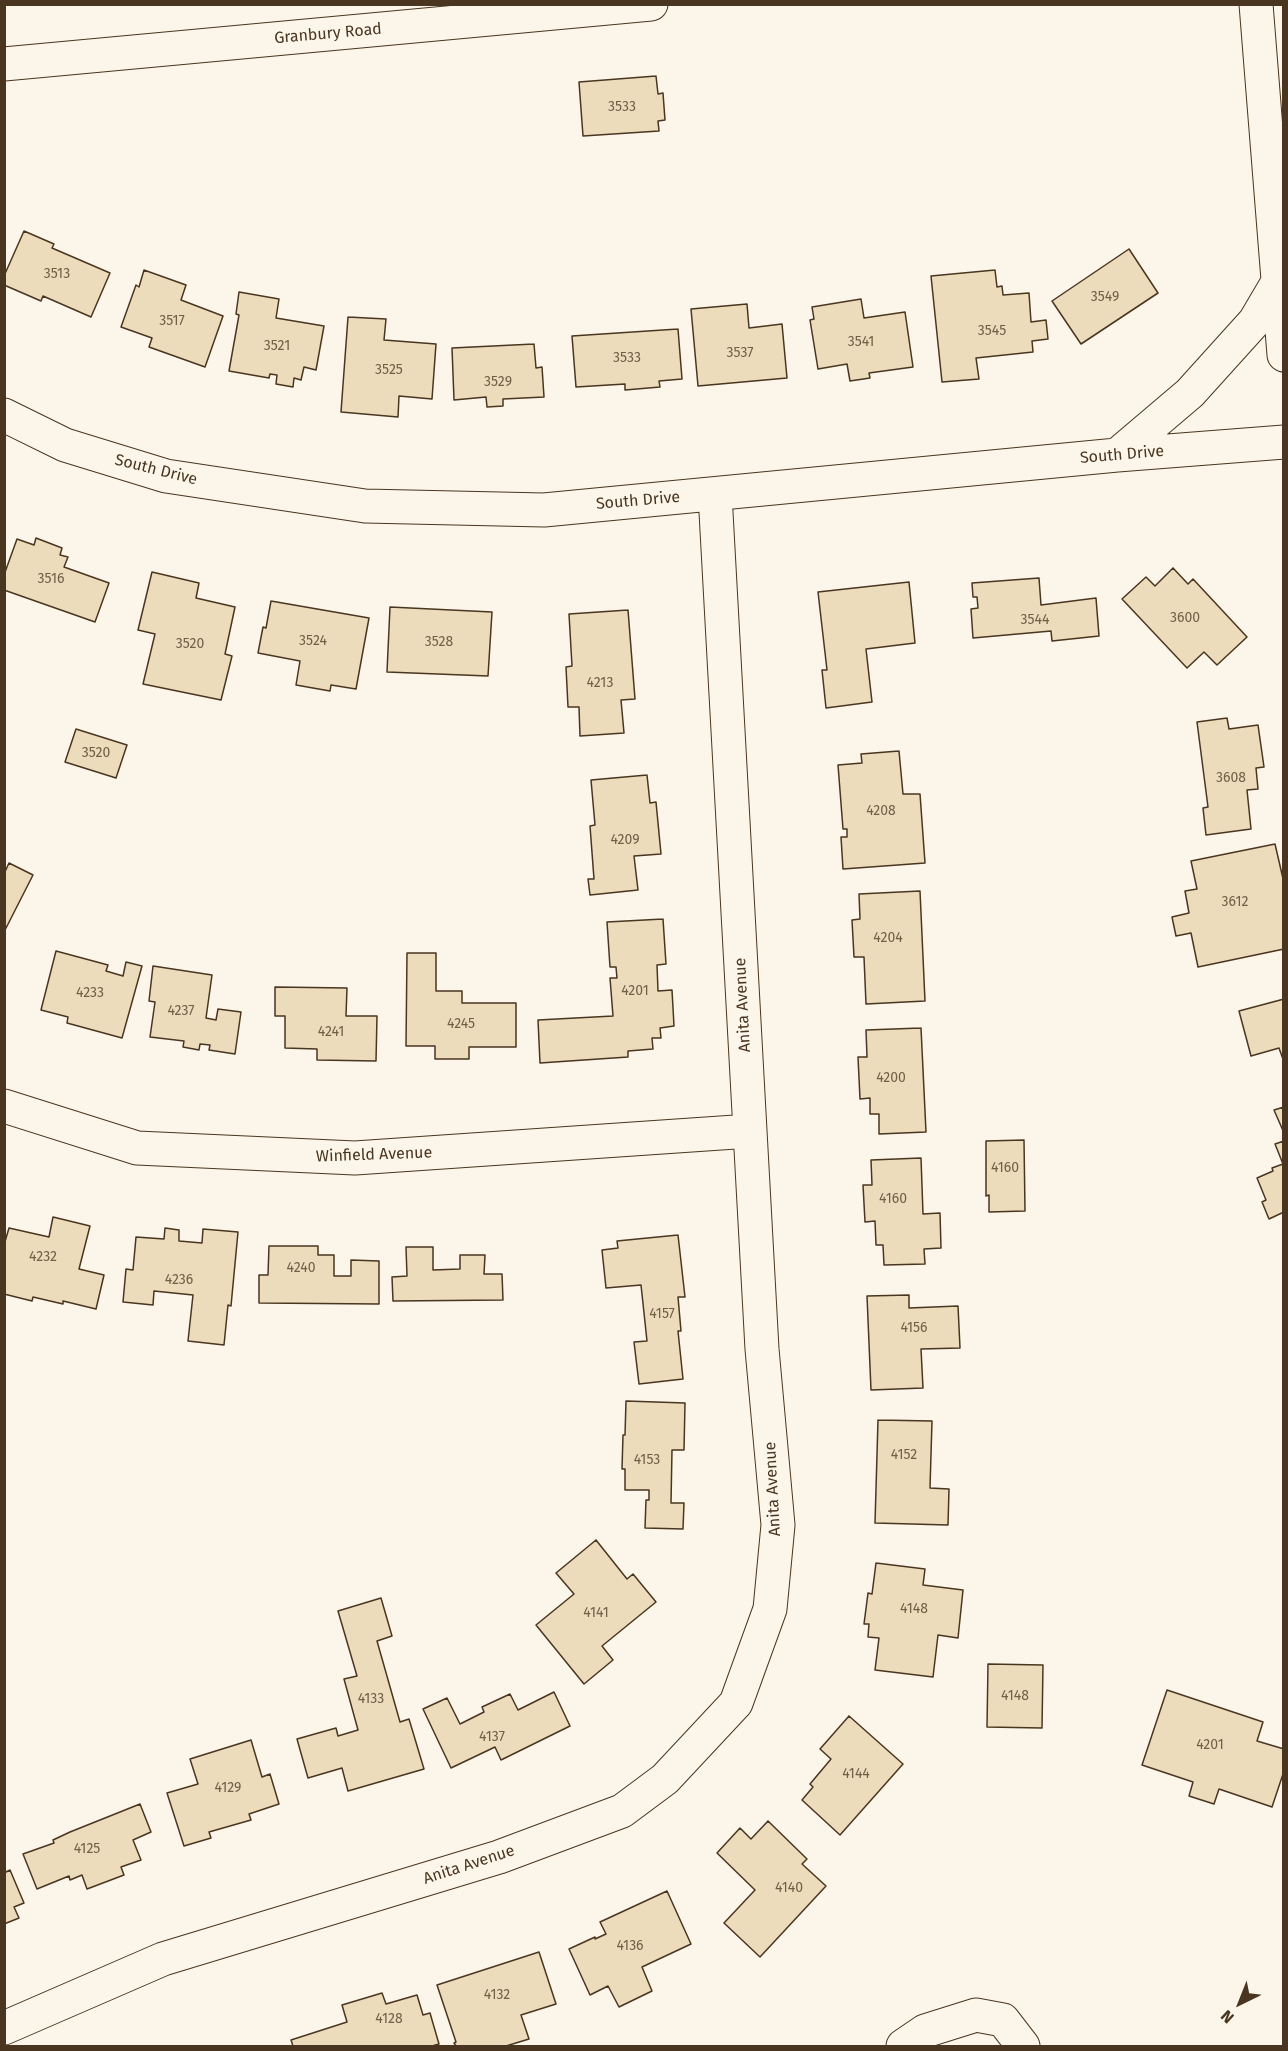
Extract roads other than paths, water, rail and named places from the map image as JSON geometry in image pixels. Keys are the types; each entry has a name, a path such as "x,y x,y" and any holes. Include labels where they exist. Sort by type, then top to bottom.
{"street":[{"name":"Granbury Road","path":"4,64 651,4"},
{"path":"1256,4 1284,355"},
{"path":"1117,455 1190,393 1255,321 1278,282"},
{"name":"South Drive","path":"4,416 65,445 166,476 365,506 544,510 1117,455 1284,442"},
{"name":"Anita Avenue","path":"4,2028 163,1959 500,1857 622,1811 665,1779 736,1703 770,1609 778,1525 762,1349 715,494"},
{"name":"Winfield Avenue","path":"4,1106 137,1148 356,1158 750,1131"},
{"path":"903,2046 925,2031 976,2015 1003,2020 1023,2046"}]}
